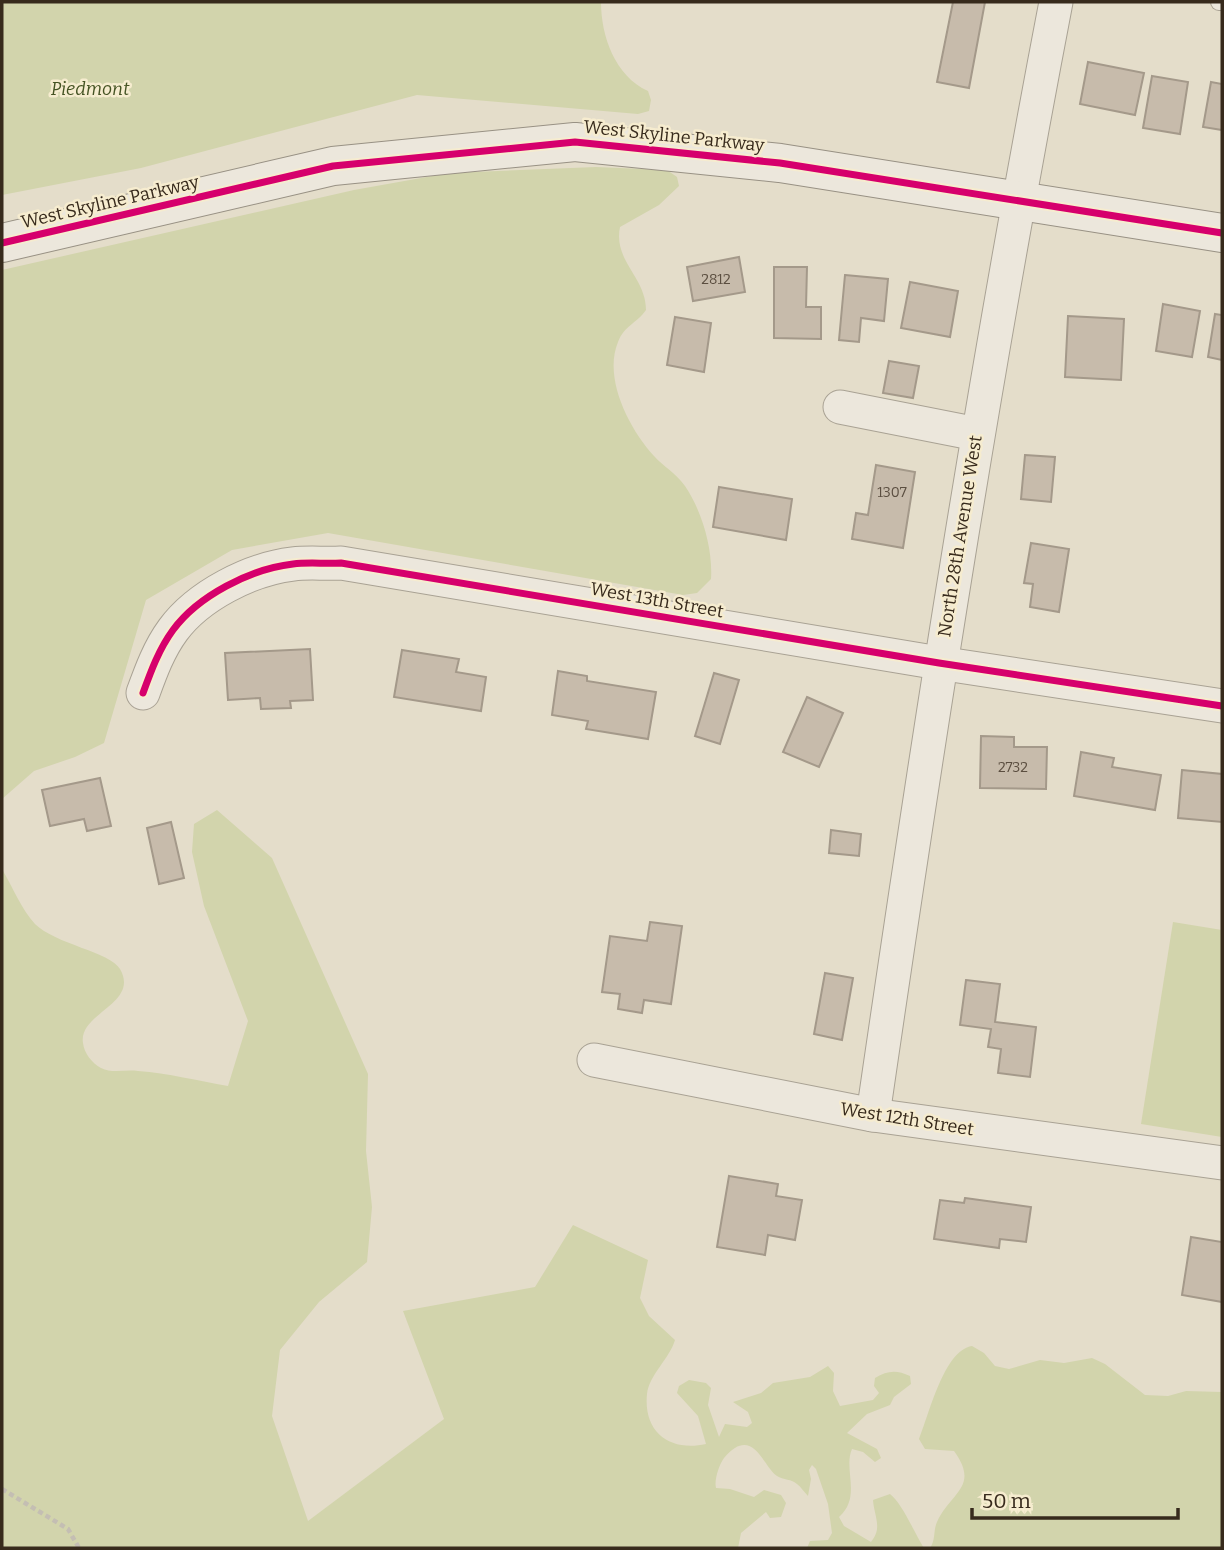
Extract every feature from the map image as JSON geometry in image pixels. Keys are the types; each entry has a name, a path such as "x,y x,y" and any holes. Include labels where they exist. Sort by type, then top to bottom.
{"street":[{"name":"North 28th Avenue West","path":"873,1115 939,663 1018,200 1056,2"},
{"name":"West Skyline Parkway","path":"2,243 333,166 575,142 780,163 1222,233"},
{"path":"840,407 977,434"},
{"name":"West 13th Street","path":"143,693 159,653 188,612 241,580 267,570 293,564 341,563 939,663 1222,706"},
{"name":"West 12th Street","path":"594,1060 873,1115 1222,1163"}],"path":[{"path":"2,1489 68,1529 79,1548"}],"green space":[{"name":"Piedmont","path":"2,2 601,2 604,28 612,54 627,76 648,91 651,100 649,111 638,114 417,95 141,168 2,195"},
{"path":"596,167 667,170 677,177 679,186 659,205 620,227 621,250 641,288 646,310 627,328 618,342 614,371 621,402 636,432 654,456 685,486 701,519 710,555 711,579 697,593 683,595 328,533 232,550 146,600 104,743 75,757 34,771 2,799 2,270 354,190 449,173"},
{"path":"217,810 272,858 368,1074 366,1151 372,1207 367,1262 319,1302 280,1350 272,1416 308,1521 444,1419 403,1311 535,1287 573,1225 648,1260 640,1298 649,1316 675,1340 649,1387 647,1408 655,1429 671,1442 693,1446 706,1444 698,1416 677,1393 679,1386 689,1380 706,1383 711,1388 708,1405 719,1437 725,1424 747,1427 752,1423 748,1412 733,1402 761,1393 773,1383 810,1377 828,1366 834,1373 833,1391 840,1406 873,1400 879,1393 874,1386 875,1378 884,1373 897,1372 910,1376 911,1384 894,1397 890,1405 867,1414 847,1433 877,1449 881,1458 875,1462 863,1452 852,1449 849,1465 851,1492 846,1509 839,1517 844,1526 871,1542 877,1532 873,1500 890,1494 904,1511 924,1548 807,1548 810,1541 828,1540 832,1533 828,1504 816,1469 812,1465 809,1470 811,1479 808,1496 795,1482 777,1476 750,1446 743,1445 734,1449 722,1461 716,1477 716,1488 730,1489 754,1497 764,1490 781,1495 786,1503 781,1517 770,1518 766,1512 741,1533 738,1548 2,1548 2,869 21,905 35,924 55,937 105,958 120,969 124,981 122,991 116,1000 89,1024 84,1033 84,1047 95,1063 110,1071 149,1072 228,1086 248,1021 204,906 192,852 194,824"},
{"path":"1173,922 1222,930 1222,1137 1141,1124"},
{"path":"972,1346 984,1353 995,1366 1009,1369 1040,1360 1064,1363 1092,1358 1105,1364 1145,1395 1168,1396 1186,1391 1222,1392 1222,1548 930,1548 937,1522 960,1489 964,1473 954,1451 925,1449 919,1439 946,1371 962,1350"}],"building":[{"path":"953,2 985,2 969,88 937,82"},
{"path":"1088,62 1144,73 1135,115 1080,104"},
{"path":"1152,76 1188,82 1180,134 1143,128"},
{"path":"1211,82 1222,84 1222,130 1203,127"},
{"path":"739,257 745,292 693,301 687,267"},
{"path":"774,267 807,267 806,307 821,307 821,339 774,338"},
{"path":"845,275 888,279 884,321 861,318 859,342 839,340"},
{"path":"910,282 958,291 950,337 901,328"},
{"path":"1163,304 1200,311 1192,357 1156,351"},
{"path":"1215,314 1222,315 1222,360 1208,357"},
{"path":"1068,316 1124,319 1121,380 1065,377"},
{"path":"675,317 711,323 704,372 667,365"},
{"path":"889,361 919,366 913,398 883,393"},
{"path":"1025,455 1055,457 1051,502 1021,499"},
{"path":"876,465 915,472 903,548 852,539 856,513 868,515"},
{"path":"719,487 792,499 786,540 713,527"},
{"path":"1031,543 1069,549 1059,612 1030,607 1033,584 1024,583"},
{"path":"310,649 313,700 290,701 291,708 261,709 260,698 228,700 225,653"},
{"path":"402,650 459,659 456,672 486,677 481,711 394,697"},
{"path":"558,671 587,676 587,681 656,692 648,739 586,729 588,721 552,715"},
{"path":"714,673 739,680 720,744 695,736"},
{"path":"807,697 843,713 819,767 783,752"},
{"path":"981,736 1014,737 1014,747 1047,747 1046,789 980,788"},
{"path":"1081,752 1114,758 1112,767 1161,775 1155,810 1074,796"},
{"path":"1182,770 1222,774 1222,822 1178,818"},
{"path":"100,778 111,826 87,831 84,819 50,826 42,790"},
{"path":"171,822 184,878 159,884 147,828"},
{"path":"831,830 861,834 859,856 829,853"},
{"path":"650,922 682,926 671,1004 644,1000 642,1013 618,1009 620,994 602,992 610,936 647,941"},
{"path":"825,973 853,978 842,1040 814,1034"},
{"path":"966,980 1000,984 995,1022 1036,1027 1030,1077 998,1073 1001,1049 988,1047 991,1029 960,1025"},
{"path":"729,1176 778,1184 776,1196 802,1200 795,1240 768,1235 765,1255 717,1247"},
{"path":"965,1198 1031,1207 1026,1242 1000,1239 999,1248 934,1239 940,1200 964,1203"},
{"path":"1191,1237 1222,1242 1222,1302 1182,1295"}],"cycle path":[{"path":"2,243 333,166 575,142 780,163 1222,233"},
{"path":"143,693 159,652 173,630 211,595 243,578 277,567 299,563 341,563 939,663 1222,706"}]}
